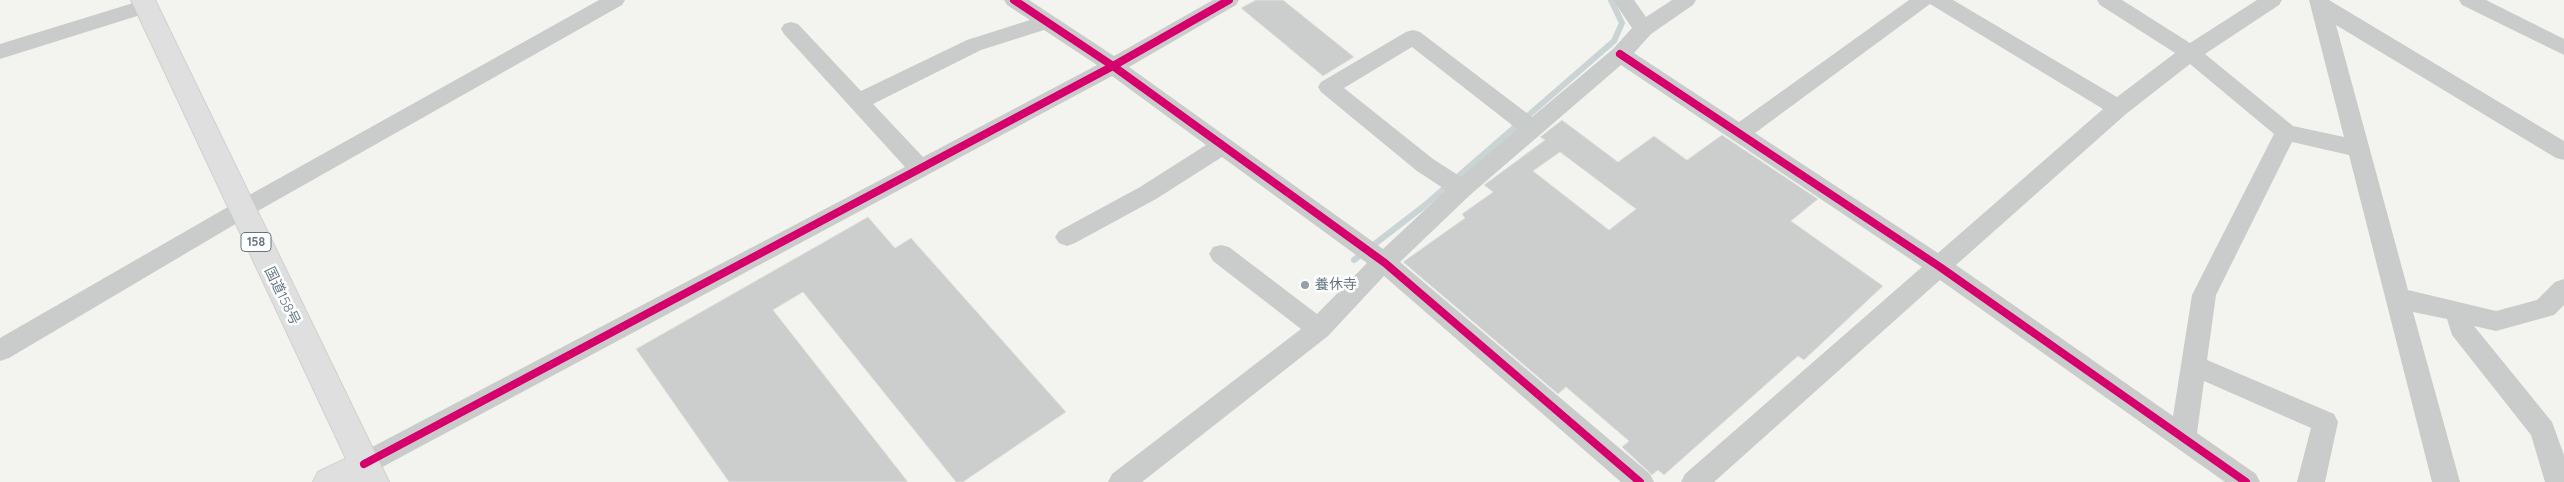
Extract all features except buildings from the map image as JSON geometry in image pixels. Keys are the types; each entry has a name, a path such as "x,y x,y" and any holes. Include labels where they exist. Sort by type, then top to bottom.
{"main road":[{"name":"国道158号","path":"144,3 368,473"},
{"path":"329,482 368,473"}],"street":[{"path":"0,351 241,210 615,0"},
{"path":"1014,0 1113,66 1385,263 1640,482"},
{"path":"368,473 920,169 1113,66 1229,0"},
{"path":"1623,0 1644,29"},
{"path":"1122,482 1319,329 1358,286 1385,263 1462,189 1620,54 1644,29 1686,0"},
{"path":"1739,133 1923,0"},
{"path":"1938,0 2118,108"},
{"path":"1695,482 2118,108 2190,53 2272,0"},
{"path":"2470,0 2564,48"},
{"path":"0,52 144,3"},
{"path":"2118,3 2190,53 2286,132 2358,149"},
{"path":"2320,4 2446,482"},
{"path":"2320,4 2564,152"},
{"path":"858,102 974,45 1047,22"},
{"path":"791,29 920,169"},
{"path":"1462,189 1426,165 1329,87 1413,37 1532,129"},
{"path":"1620,54 1940,267 2246,482"},
{"path":"2183,437 2204,295 2286,132"},
{"path":"1067,237 1148,193 1221,146"},
{"path":"1221,254 1319,329"},
{"path":"2398,298 2496,321 2545,308 2563,292"},
{"path":"2458,312 2461,328 2543,430 2559,482"},
{"path":"2193,365 2325,422 2312,482"}],"waterway":[{"path":"1354,260 1424,206 1614,41 1622,23 1611,0"}],"cycle path":[{"path":"1014,0 1113,66 1385,263 1640,482"},
{"path":"364,464 631,324 1113,66 1229,0"},
{"path":"1620,54 1940,267 2246,482"}],"place":[{"name":"養休寺","path":"1305,285"}]}
